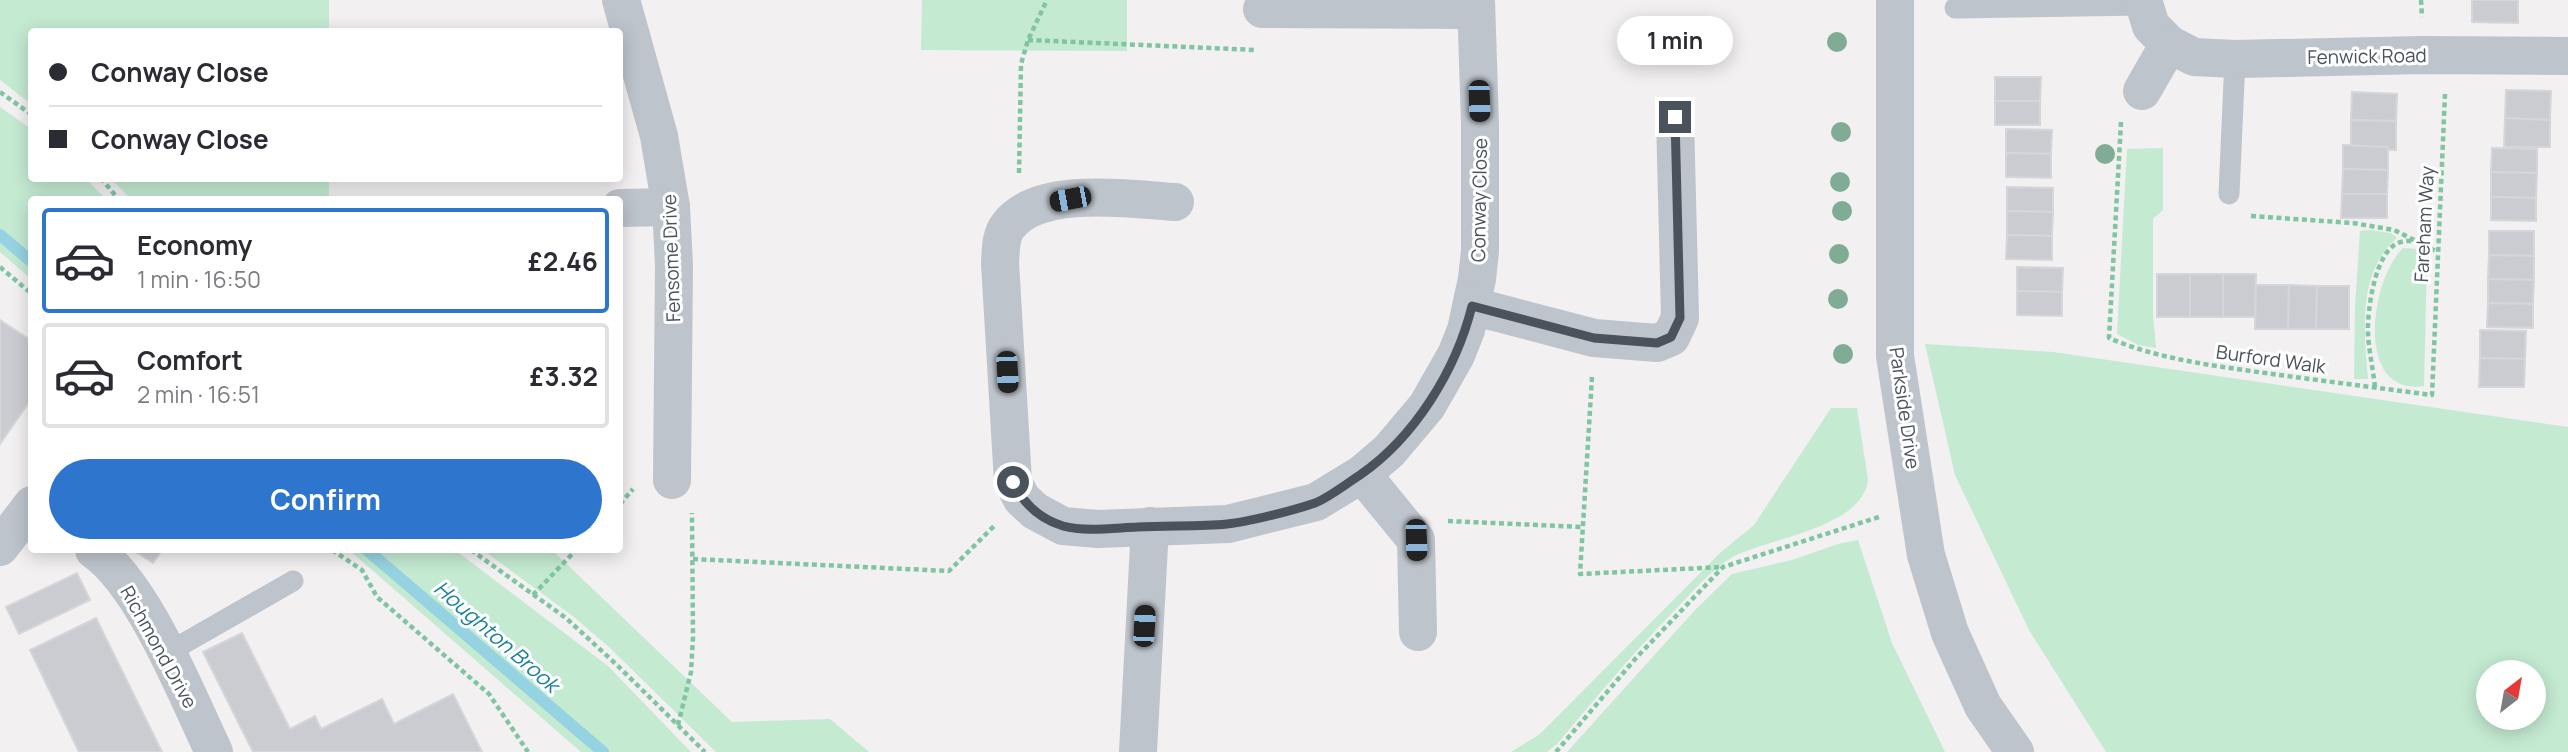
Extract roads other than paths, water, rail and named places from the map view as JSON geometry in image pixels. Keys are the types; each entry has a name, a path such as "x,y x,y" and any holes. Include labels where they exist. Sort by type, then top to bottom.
{"street":[{"name":"Fensome Drive","path":"621,0 659,136 671,207 674,265 672,480"},
{"name":"Parkside Drive","path":"1895,0 1895,356 1926,555 1950,633 1983,706 2015,752"},
{"name":"Fenwick Road","path":"2143,3 2151,26 2169,44 2194,57 2235,59 2568,56"},
{"name":"Conway Close","path":"1175,202 1086,196 1031,208 1006,227 1001,244 1000,263 1013,482 1021,499 1035,511 1063,526 1098,528 1228,524 1316,502 1362,474 1389,451 1427,406 1456,355 1472,306 1480,251 1476,5 1283,6"},
{"path":"2132,104 2169,44"},
{"path":"1472,306 1594,338 1657,343 1671,337 1680,318 1675,117"},
{"path":"623,208 671,207"},
{"path":"1362,474 1416,540 1418,632"},
{"path":"0,547 28,509"},
{"path":"1138,752 1150,526"},
{"name":"Richmond Drive","path":"99,553 133,592 167,653 214,752"}],"lane":[{"path":"1955,8 2143,3"},
{"path":"2229,194 2235,59"},
{"path":"167,653 293,581"}],"waterway":[{"name":"Houghton Brook","path":"0,235 28,259"},
{"name":"Houghton Brook","path":"371,553 603,752"}]}
